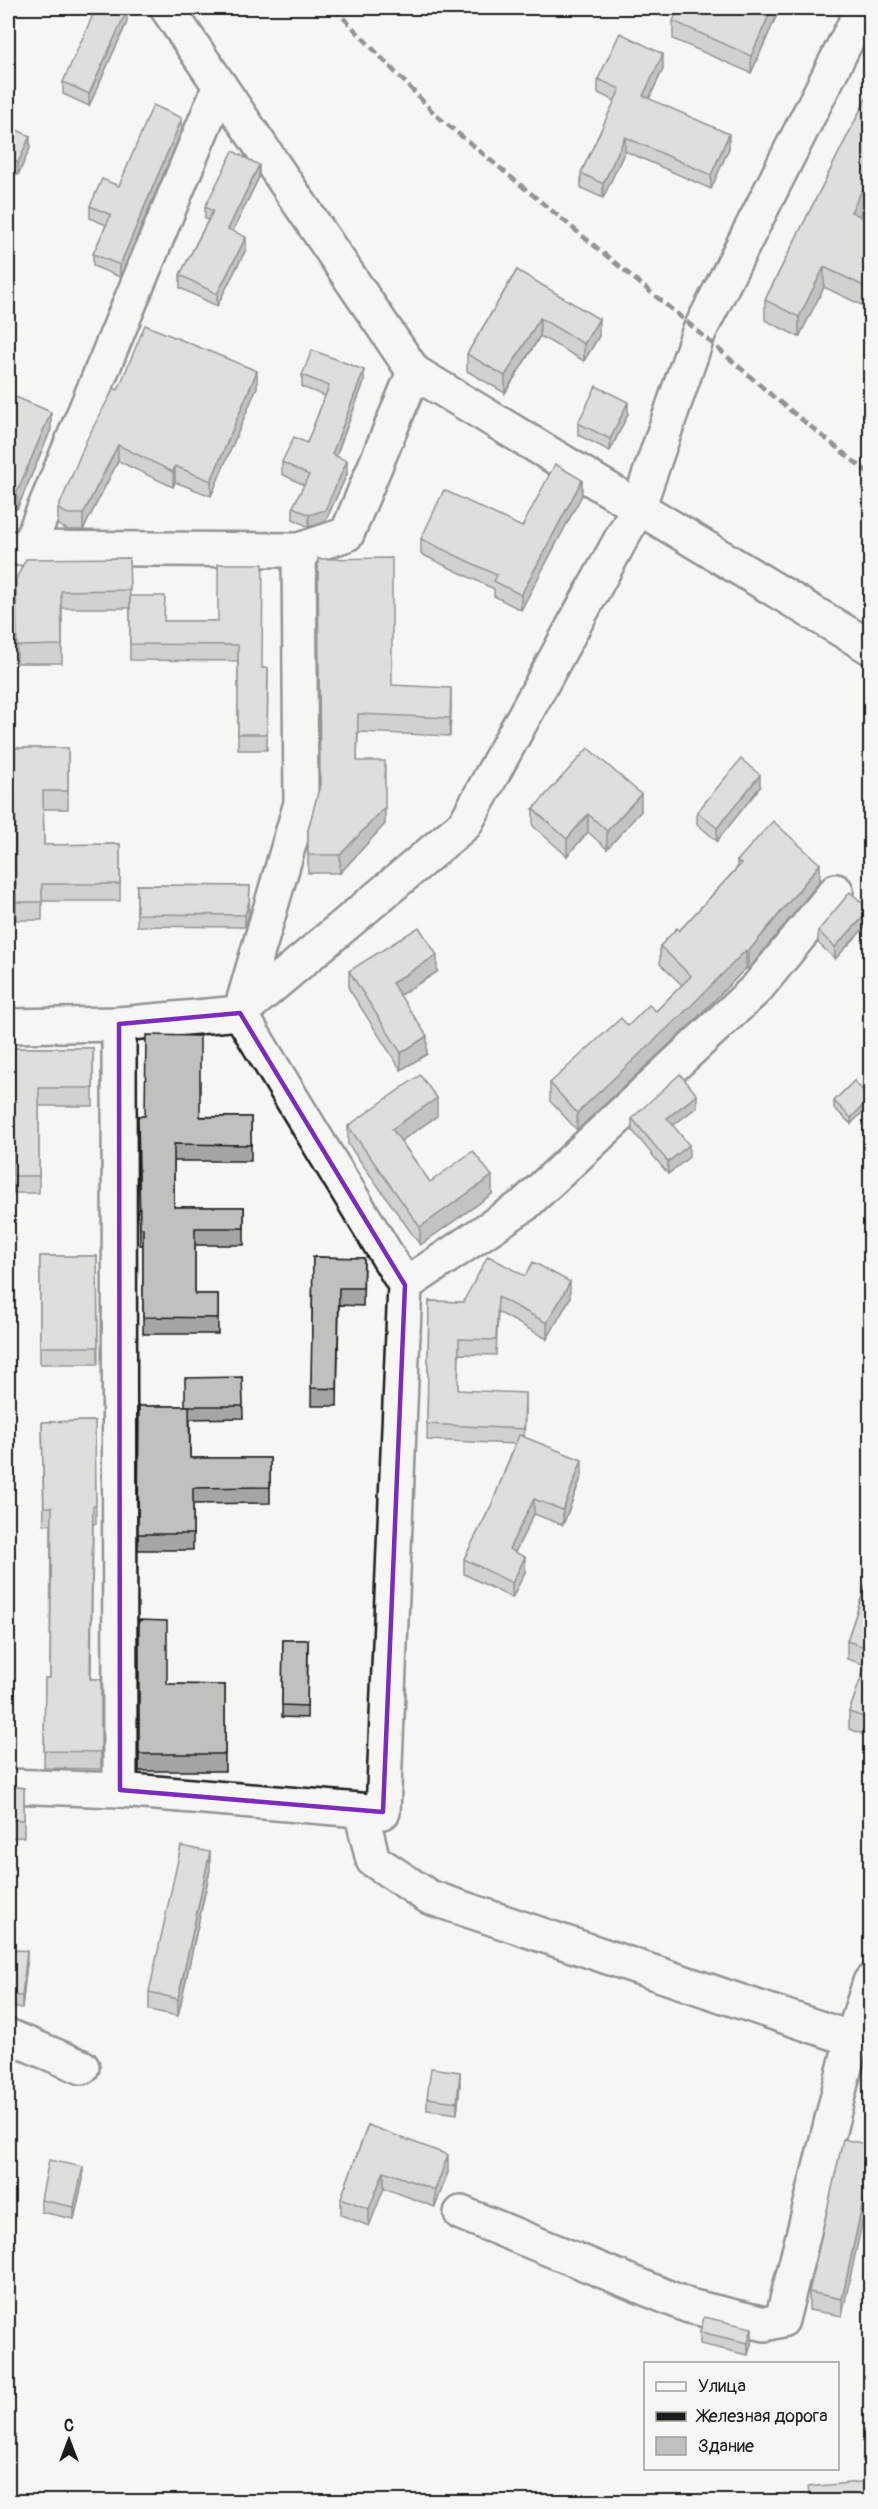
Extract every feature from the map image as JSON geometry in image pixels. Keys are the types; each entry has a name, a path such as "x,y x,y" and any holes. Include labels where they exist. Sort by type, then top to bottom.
{"street":[{"path":"166,8 414,372 870,647"},
{"path":"8,1026 119,1024 240,1013 465,824 638,508 699,332 863,8"},
{"path":"220,86 18,548 299,550 347,534 414,372"},
{"path":"8,1786 120,1790 383,1812 405,1285 240,1013 301,803 299,550"},
{"path":"405,1285 532,1197 757,988 836,891"},
{"path":"119,1024 120,1790"},
{"path":"361,1811 373,1860 429,1897 852,2039"},
{"path":"461,2213 689,2306 765,2324 782,2320 852,2039 870,1982"},
{"path":"8,2036 82,2067"}],"highlighted area":[{"path":"240,1013 405,1285 383,1812 120,1790 119,1024"}],"building":[{"path":"96,8 127,10 89,94 63,82"},
{"path":"679,8 772,8 751,56 673,21"},
{"path":"620,33 663,54 643,96 729,134 711,175 625,137 603,184 581,173 620,89 598,79"},
{"path":"870,91 870,174 851,212 870,221 870,289 824,267 799,317 765,300"},
{"path":"153,105 182,118 120,265 93,254 111,215 90,206 102,179 119,186"},
{"path":"8,126 30,136 18,163 8,158"},
{"path":"233,151 259,165 228,229 246,237 217,294 180,275 213,211 205,207"},
{"path":"517,270 599,319 584,344 540,318 505,376 467,354"},
{"path":"145,325 257,371 211,481 175,466 173,472 118,445 83,514 68,514 58,509 87,439 114,388 118,390"},
{"path":"312,350 364,370 332,454 347,461 325,510 309,515 293,507 309,475 282,462 294,437 307,443 329,386 302,375"},
{"path":"596,386 628,402 610,439 578,423"},
{"path":"11,395 51,412 17,492 8,488 8,404"},
{"path":"555,464 582,480 521,595 494,581 497,575 421,539 444,490 522,527"},
{"path":"129,558 130,590 61,591 62,645 17,646 16,579 26,559"},
{"path":"392,558 392,685 451,688 450,718 358,714 357,761 385,761 385,807 340,855 308,855 308,830 320,785 318,559"},
{"path":"218,564 263,564 262,668 268,668 267,734 238,734 238,645 130,644 130,596 165,596 164,621 218,621"},
{"path":"15,748 68,748 68,791 43,791 44,845 120,844 120,884 42,884 42,902 16,902"},
{"path":"588,748 641,794 607,831 588,814 567,839 533,809"},
{"path":"741,759 760,775 717,828 697,812"},
{"path":"773,821 820,864 748,952 746,950 691,1006 577,1113 550,1083 621,1018 628,1026 649,1005 656,1011 691,976 660,946 677,928 679,931 741,864 737,861"},
{"path":"137,885 250,886 249,902 245,915 137,914"},
{"path":"850,892 870,910 835,947 818,931"},
{"path":"419,927 437,955 392,983 427,1036 401,1053 349,971"},
{"path":"146,1035 200,1036 200,1117 251,1117 251,1145 174,1144 174,1207 244,1207 244,1228 195,1228 195,1294 218,1294 218,1318 143,1317 143,1228 140,1228 138,1116 145,1116"},
{"path":"14,1048 93,1048 93,1088 39,1088 39,1176 13,1176"},
{"path":"680,1074 697,1095 667,1118 689,1145 668,1162 632,1118"},
{"path":"420,1075 437,1098 392,1129 430,1182 473,1151 492,1176 420,1227 348,1126"},
{"path":"854,1081 870,1098 851,1118 834,1101"},
{"path":"40,1256 97,1256 98,1347 40,1347"},
{"path":"488,1256 525,1276 533,1262 570,1282 547,1323 498,1297 496,1340 459,1339 458,1390 525,1393 524,1429 427,1424 429,1301 463,1302"},
{"path":"313,1257 364,1258 363,1288 339,1288 337,1389 311,1388"},
{"path":"242,1377 243,1406 185,1406 185,1378"},
{"path":"139,1406 189,1406 190,1458 270,1458 270,1487 193,1488 193,1534 138,1534"},
{"path":"95,1421 96,1506 93,1506 90,1679 101,1679 101,1752 44,1751 45,1678 50,1678 52,1507 44,1507 42,1422"},
{"path":"519,1435 582,1460 563,1510 534,1499 509,1549 525,1557 512,1583 464,1559 492,1504"},
{"path":"870,1572 870,1649 847,1641"},
{"path":"139,1620 167,1621 167,1684 225,1685 225,1754 139,1754"},
{"path":"283,1640 308,1640 307,1706 282,1705"},
{"path":"870,1652 870,1719 849,1712"},
{"path":"8,1786 24,1788 24,1820 8,1820"},
{"path":"181,1846 210,1852 178,1999 149,1992"},
{"path":"8,1949 27,1951 22,1996 8,1995"},
{"path":"431,2068 460,2072 457,2102 427,2098"},
{"path":"368,2125 448,2155 435,2190 384,2171 369,2209 341,2198"},
{"path":"843,2139 870,2145 870,2169 842,2299 809,2292"},
{"path":"49,2160 83,2167 74,2207 41,2200"},
{"path":"704,2317 752,2328 748,2343 700,2332"},
{"path":"870,2481 870,2502 810,2502 808,2487"}],"railway":[{"path":"334,8 437,116 699,332 776,399 870,474"}]}
